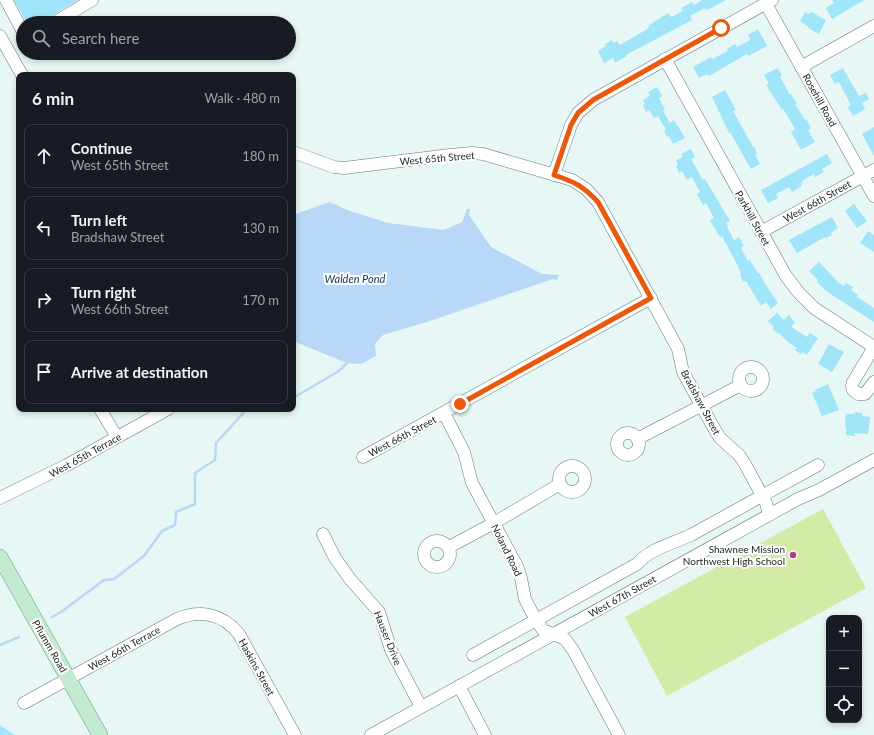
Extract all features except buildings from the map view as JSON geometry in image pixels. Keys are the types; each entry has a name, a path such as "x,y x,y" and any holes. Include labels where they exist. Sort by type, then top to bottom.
{"main road":[{"name":"Pflumm Road","path":"0,557 100,735"}],"street":[{"path":"6,0 16,19"},
{"path":"66,16 92,0"},
{"path":"554,175 571,125 578,113 593,100 769,2"},
{"name":"Rosehill Road","path":"769,2 801,67 874,196"},
{"path":"801,67 874,26"},
{"path":"0,36 20,72"},
{"name":"Parkhill Street","path":"665,59 786,276 799,293 814,308 824,316 874,347"},
{"name":"West 65th Street","path":"296,153 334,167 344,168 472,153 483,154 554,175"},
{"name":"West 66th Street","path":"761,232 874,170"},
{"name":"Bradshaw Street","path":"554,175 572,180 586,189 598,202 678,349 683,372 701,406 720,438 739,456 762,495 769,515"},
{"name":"West 66th Street","path":"363,457 444,414 651,298"},
{"path":"874,347 853,382 852,390 858,394 865,394 874,382"},
{"path":"637,439 740,384"},
{"path":"102,412 117,437"},
{"name":"West 65th Terrace","path":"0,498 60,469 163,412"},
{"name":"Noland Road","path":"444,414 464,452 472,483 517,566 525,599 536,620 543,630 565,639 573,650 619,735"},
{"name":"West 67th Street","path":"371,735 769,515 874,460"},
{"name":"West 67th Street","path":"473,655 637,564 644,557 665,545 691,535 818,465"},
{"path":"449,547 494,523 560,484"},
{"name":"Hauser Drive","path":"323,534 335,558 350,579 378,612 391,650 421,707"},
{"name":"West 66th Terrace","path":"24,703 185,615 205,613"},
{"name":"Haskins Street","path":"205,613 226,622 239,634 295,735"},
{"path":"459,686 486,735"}],"green space":[{"path":"823,509 866,588 667,696 625,617"}],"water":[{"name":"Walden Pond","path":"329,202 350,211 388,223 444,230 462,222 467,209 470,209 469,215 491,247 542,274 559,275 557,280 553,279 430,321 383,335 375,344 376,356 361,364 347,363 296,342 296,214"}],"waterway":[{"path":"296,396 339,371 347,363"},
{"path":"52,617 104,580 114,579 144,556 162,531 175,525 176,512 195,504 195,473 215,460 216,443 244,412"},
{"path":"0,645 19,637"}],"place":[{"name":"Shawnee Mission Northwest High School","path":"793,555"}],"route":[{"path":"460,404 651,298 598,202 586,189 572,180 554,175 571,125 578,113 593,100 721,28"}]}
